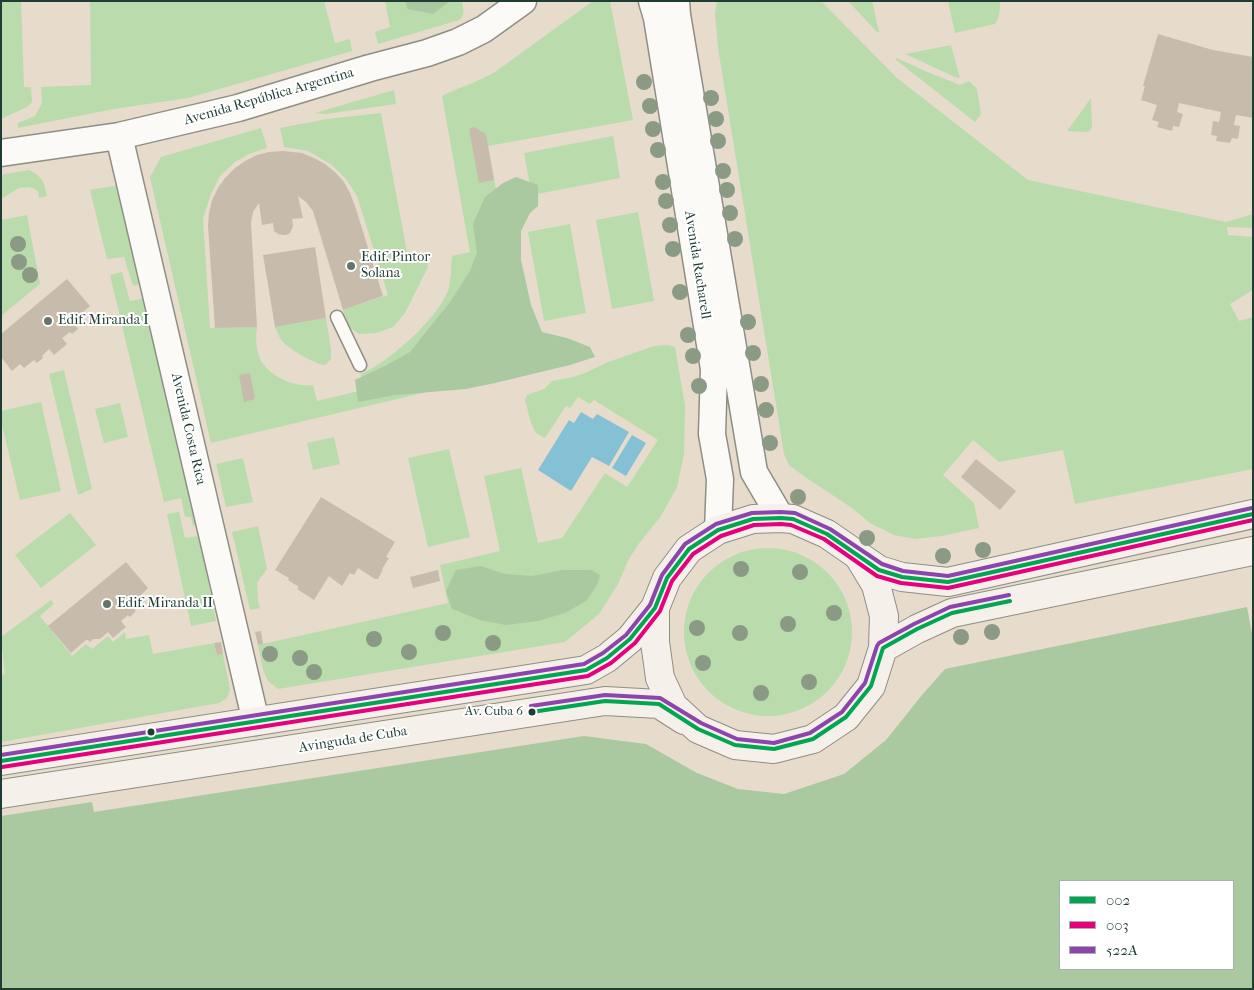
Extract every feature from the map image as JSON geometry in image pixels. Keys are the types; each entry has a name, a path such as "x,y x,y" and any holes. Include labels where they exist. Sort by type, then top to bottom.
{"main road":[{"path":"1,760 586,670 607,658 630,639 655,608 667,578 689,549 718,530 754,519 793,519 827,534 879,570 902,577 948,582 1253,514"},
{"path":"883,648 917,629 952,613 1253,551"},
{"path":"655,608 655,642 660,678 673,706 698,729 735,745 774,749 813,739 846,718 871,686 883,648 884,616 876,585 859,557"},
{"name":"Avinguda de Cuba","path":"1,794 606,701 659,704 698,729"}],"street":[{"name":"Avenida República Argentina","path":"1,153 119,136 238,108 370,68 427,53 458,42 484,29 523,1"},
{"name":"Avenida Racharell","path":"652,1 657,18 714,369 712,434 720,479 718,530"},
{"name":"Avenida Racharell","path":"676,1 678,25 754,472 781,518"},
{"name":"Avenida Costa Rica","path":"119,136 256,722"}],"lane":[{"path":"337,318 360,365"}],"green space":[{"path":"1,1 21,1 24,87 31,87 32,102 27,107 1,119"},
{"path":"90,1 324,1 335,43 350,39 352,51 188,98 114,109 18,128 18,123 35,116 42,103 41,87 91,85"},
{"path":"385,1 462,1 463,14 459,20 378,44 375,32 390,27"},
{"path":"405,1 450,1 433,14 408,9"},
{"path":"593,1 610,1 633,120 488,146 525,345 482,379 211,443 150,177 161,157 261,128 267,148 249,154 235,162 220,176 211,194 203,219 210,328 257,327 256,336 259,357 264,365 286,381 300,385 313,385 317,401 363,390 361,374 385,360 411,339 442,302 449,287 452,256 470,252 442,96 495,72"},
{"path":"717,1 821,1 897,78 1028,180 1226,222 1253,214 1253,228 1227,227 1228,235 1253,237 1253,290 1230,304 1239,321 1253,317 1253,469 1075,504 1063,450 999,462 973,440 943,475 974,503 979,528 942,536 915,539 894,535 870,523 852,508 789,465 784,454 718,48 715,13"},
{"path":"848,1 872,1 879,32 877,32"},
{"path":"948,1 1000,1 998,19 995,24 955,33"},
{"path":"951,45 960,78 905,54"},
{"path":"897,58 960,85 969,81 977,89 981,114 975,122 895,59"},
{"path":"394,90 396,104 326,114 315,113"},
{"path":"1091,98 1092,127 1090,131 1067,131"},
{"path":"381,113 409,263 427,260 428,267 405,313 393,327 376,333 359,334 349,327 343,310 388,295 357,196 346,179 332,165 308,151 284,147 280,128 327,119"},
{"path":"613,136 620,178 532,195 524,153"},
{"path":"29,170 42,180 47,196 39,198 38,191 30,187 19,188 1,199 1,176"},
{"path":"516,177 538,185 538,206 530,213 521,231 521,260 531,305 542,332 567,338 590,347 595,357 570,365 466,389 395,395 358,402 355,380 410,352 450,302 470,271 477,253 473,224 485,197 503,183"},
{"path":"119,185 142,284 133,286 124,257 107,259 90,190"},
{"path":"638,212 654,301 612,309 596,220"},
{"path":"27,215 40,284 1,316 1,220"},
{"path":"570,224 586,313 544,321 528,232"},
{"path":"122,272 130,301 145,298 197,525 193,526 191,517 185,517 181,498 164,502 110,275"},
{"path":"326,318 331,359 325,365 309,360 286,345 280,339 275,327"},
{"path":"667,345 675,347 685,406 684,454 677,487 661,516 637,546 618,584 599,614 565,642 278,689 268,681 263,670 258,645 448,603 440,565 500,551 484,476 521,468 538,543 562,538 605,473 627,487 658,440 594,400 590,404 578,397 570,408 566,406 545,438 536,433 531,423 525,400 527,395 544,389 552,381 585,373 608,362 654,346"},
{"path":"64,370 92,489 78,495 49,374"},
{"path":"41,402 61,491 20,500 1,421 1,411"},
{"path":"120,403 128,437 104,443 95,409"},
{"path":"334,437 340,464 313,470 307,443"},
{"path":"449,449 470,537 428,547 408,458"},
{"path":"243,458 253,502 226,507 216,464"},
{"path":"179,512 185,538 199,536 216,621 191,626 167,514"},
{"path":"70,513 96,545 41,588 15,555"},
{"path":"258,526 267,569 257,583 260,608 250,610 232,532"},
{"path":"768,548 792,552 807,558 815,562 833,579 838,585 848,608 852,632 848,656 842,671 838,679 821,697 815,702 792,712 768,716 744,712 729,706 721,702 703,685 698,679 688,656 684,632 688,608 694,593 698,585 715,567 721,562 744,552"},
{"path":"481,566 505,574 532,576 563,570 591,570 600,575 597,585 586,601 565,613 538,621 506,625 480,620 452,609 446,591 456,570"},
{"path":"51,600 54,604 40,616 72,656 86,644 92,649 108,636 113,642 125,632 126,639 149,635 153,654 214,643 217,655 223,654 230,690 227,698 219,703 1,742 1,675 5,674 1,637"},
{"path":"1247,607 1253,639 1253,989 1,989 1,816 92,802 94,812 584,736 646,744 697,773 738,789 784,794 844,774 886,740 945,669"}],"water":[{"path":"581,412 593,419 597,414 629,432 609,466 592,457 571,491 538,470 569,420 574,423"},
{"path":"632,435 646,443 626,476 612,468"}],"building":[{"path":"1158,34 1213,50 1253,57 1253,118 1236,115 1234,125 1240,126 1238,139 1232,138 1230,143 1216,141 1217,136 1211,135 1213,121 1219,122 1221,112 1179,103 1177,112 1183,114 1179,127 1173,126 1172,131 1157,127 1159,122 1152,120 1157,105 1141,100 1145,86 1143,86"},
{"path":"474,127 486,134 494,180 479,183 469,129"},
{"name":"Edif. Pintor Solana","path":"283,151 302,153 314,158 335,172 344,182 355,206 383,296 343,310 313,211 306,202 298,196 303,218 292,219 292,229 286,235 278,234 274,231 273,223 262,225 259,203 253,212 251,223 257,327 215,328 208,226 212,200 225,178 245,161 257,155"},
{"path":"315,247 326,318 275,327 263,255"},
{"name":"Edif. Miranda I","path":"67,279 90,306 82,313 85,317 75,325 78,329 62,338 67,344 54,355 49,349 37,363 34,360 24,368 20,364 12,371 1,357 1,334"},
{"path":"250,373 255,399 244,402 239,375"},
{"path":"976,459 1016,491 1000,510 961,477"},
{"path":"321,497 395,542 386,557 389,558 378,579 358,568 354,575 350,573 342,586 329,576 314,600 297,589 299,587 288,580 289,578 275,570"},
{"name":"Edif. Miranda II","path":"126,562 148,588 140,596 143,599 133,608 136,611 130,617 128,615 121,621 126,627 113,638 108,632 100,639 93,639 90,642 86,640 71,653 48,626"},
{"path":"438,570 440,581 413,588 410,577"},
{"path":"261,631 263,644 258,645 255,632"},
{"path":"221,642 223,654 217,655 214,643"}],"transit line":[{"name":"522A","path":"1,755 584,664 603,653 626,635 650,605 662,575 685,544 716,524 752,513 795,513 830,529 882,564 903,571 948,576 1252,508"},
{"name":"002","path":"1,761 586,670 607,658 630,639 655,608 667,578 689,549 718,530 753,519 793,519 827,534 879,570 902,577 948,582 1253,514"},
{"name":"003","path":"2,767 588,676 611,663 635,643 660,611 672,581 693,554 721,536 754,525 791,525 824,539 877,576 901,583 948,588 1253,520"},
{"name":"522A","path":"531,706 605,695 660,698 701,723 737,739 774,743 810,733 842,712 865,683 879,643 950,607 1009,595"},
{"name":"002","path":"532,712 605,701 659,704 698,729 735,745 774,749 813,739 846,717 871,686 883,648 917,629 952,613 1010,601"}],"place":[{"name":"Edif. Pintor Solana","path":"351,266"},
{"name":"Edif. Miranda I","path":"48,321"},
{"name":"Edif. Miranda II","path":"107,604"},
{"name":"Av. Cuba 6","path":"532,712"}]}
